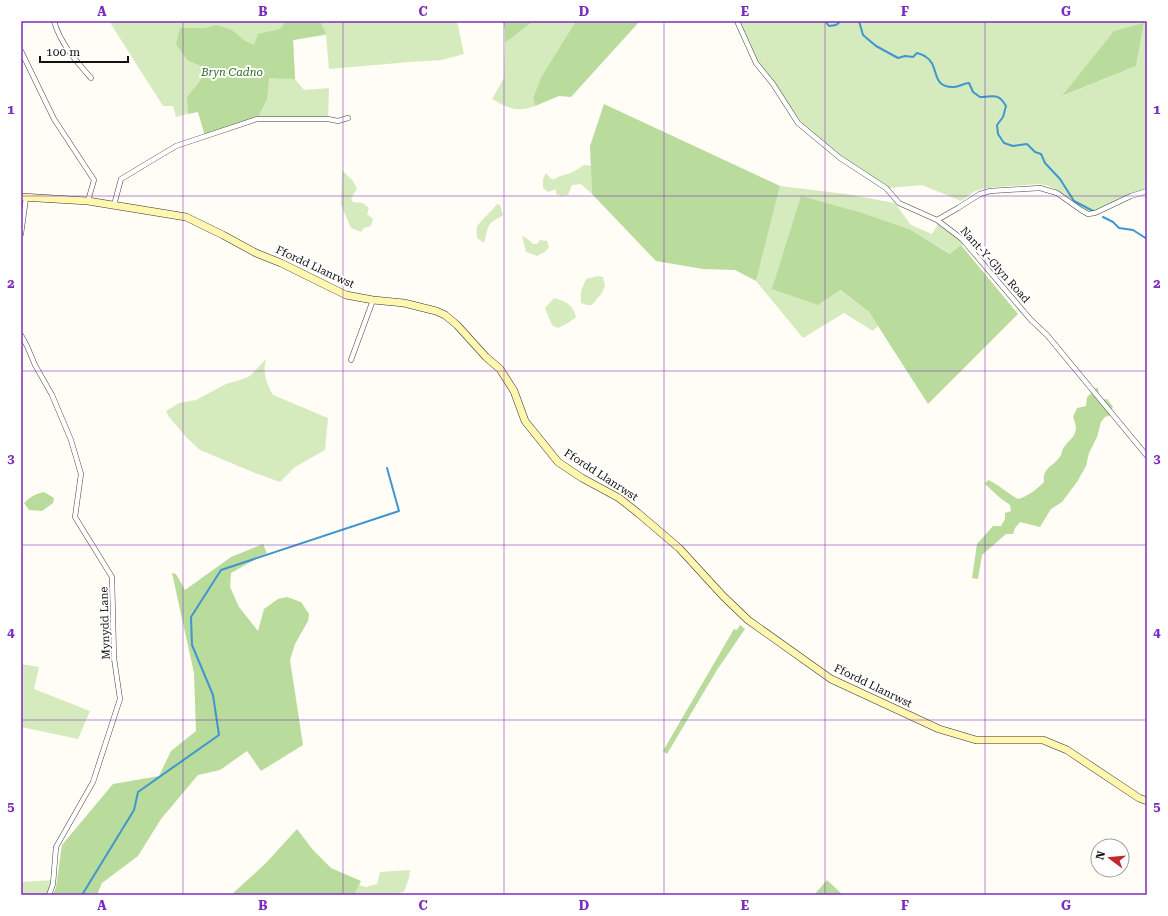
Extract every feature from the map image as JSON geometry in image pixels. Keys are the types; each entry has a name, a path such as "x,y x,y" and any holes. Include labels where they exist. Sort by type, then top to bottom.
{"main road":[{"name":"Ffordd Llanrwst","path":"23,197 88,201 186,217 252,251 281,263 346,295 373,300 404,303 430,309 445,315 457,325 507,378 514,391 525,421 558,462 582,478 619,498 638,513 679,548 723,596 748,620 831,679 939,729 976,740 1043,740 1067,750 1140,798 1147,801"}],"street":[{"path":"54,21 56,31 72,57 90,78"},
{"name":"Nant-Y-Glyn Road","path":"737,21 756,63 773,84 798,123 840,158 886,188 899,203 937,220 962,239 1031,320 1047,335 1147,456"},
{"path":"21,51 54,119 94,180 88,201"},
{"path":"114,205 121,179 176,146 257,119 338,121 348,118"},
{"path":"937,220 980,194 990,191 1040,188 1057,193 1088,214 1096,214 1131,196 1147,191"},
{"path":"21,234 23,222 23,197"},
{"path":"21,216 23,222"},
{"path":"351,360 373,300"},
{"name":"Mynydd Lane","path":"21,335 35,365 52,395 71,440 81,474 75,517 112,576 114,658 120,699 93,782 56,847 53,884 49,895"}],"green space":[{"name":"Bryn Cadno","path":"109,21 457,21 464,54 442,60 329,69 326,35 293,40 295,79 304,90 329,88 328,119 257,119 205,136 198,111 176,117 173,106 163,106"},
{"path":"286,21 320,21 326,34 293,40 295,79 269,78 267,99 257,119 205,136 198,112 188,114 187,97 200,80 203,67 187,60 176,44 180,28 206,28 216,25 232,30 245,41 254,45 258,34 280,29"},
{"path":"503,21 534,21 505,43 505,29"},
{"path":"534,21 576,21 542,78 533,98 535,106 522,109 512,108 492,99 504,78 505,43"},
{"path":"576,21 640,21 571,97 559,96 535,106 533,98 542,76"},
{"path":"740,21 1147,21 1147,191 1088,214 1069,202 1065,195 1049,186 1039,184 986,188 975,191 961,201 922,185 889,188 839,154 802,123 758,61","holes":["1144,23 1136,66 1063,96"]},
{"path":"1144,23 1136,66 1062,96 1114,31"},
{"path":"604,104 780,186 756,281 735,270 703,269 656,261 592,194 590,146"},
{"path":"584,165 591,166 592,194 581,184 572,185 568,195 562,196 556,194 556,189 548,192 543,188 543,179 546,173 551,179 555,179 573,172"},
{"path":"342,170 353,181 357,189 351,198 353,202 363,203 369,208 367,214 373,219 371,226 364,228 361,232 351,228 341,205"},
{"path":"780,186 846,194 895,203 911,225 932,234 939,222 965,242 951,254 911,230 839,290 869,312 878,326 873,331 844,313 803,338 756,281"},
{"path":"801,196 862,213 911,230 950,254 961,245 1018,314 928,404 869,312 840,290 818,305 772,289"},
{"path":"497,204 500,205 503,215 490,224 487,229 484,243 477,238 477,227"},
{"path":"522,236 533,244 537,244 540,240 547,241 549,247 545,252 537,256 526,252"},
{"path":"598,276 603,277 605,286 602,293 592,305 581,303 581,291 586,279"},
{"path":"554,298 568,304 573,309 576,317 558,328 552,325 545,308"},
{"path":"265,360 266,378 273,395 328,418 325,450 295,467 280,482 200,450 186,437 169,417 166,411 179,403 196,400 226,384 250,376"},
{"path":"1098,387 1099,400 1107,399 1113,407 1109,416 1105,417 1101,422 1097,437 1089,453 1086,466 1077,482 1062,502 1051,509 1040,527 1020,522 1015,528 1013,534 1006,534 982,555 978,579 972,578 977,544 993,526 1001,526 1005,519 1005,513 1011,511 1010,505 985,484 988,480 1018,499 1028,495 1044,482 1045,473 1061,455 1063,448 1073,437 1076,431 1073,417 1077,408 1086,406 1087,397"},
{"path":"44,492 54,498 53,503 42,511 29,510 24,503 33,496"},
{"path":"263,544 267,553 231,573 230,587 239,607 258,631 264,609 278,599 287,597 301,602 309,614 308,621 295,644 290,660 303,745 261,771 247,751 220,770 198,775 161,819 138,856 102,883 97,895 53,895 56,887 62,845 113,784 159,776 171,751 196,731 194,673 172,573 176,574 185,590 231,557"},
{"path":"740,625 745,629 717,670 667,754 663,751 734,629 737,630"},
{"path":"21,664 39,667 34,689 90,711 78,739 21,727"},
{"path":"297,829 313,850 331,868 361,881 354,895 231,895 265,864"},
{"path":"410,870 404,892 391,895 354,895 359,885 366,887 377,884 380,872"},
{"path":"54,880 49,895 21,895 21,882"},
{"path":"827,880 843,895 814,895"}],"waterway":[{"path":"825,21 829,26 836,25 841,21"},
{"path":"859,21 863,35 876,46 898,58 905,56 913,57 917,53 925,56 933,65 938,80 941,84 954,87 969,83 973,92 980,97 998,97 1006,106 1003,117 997,125 998,134 1004,143 1013,146 1027,144 1035,152 1041,154 1045,163 1060,179 1074,201 1093,211"},
{"path":"1103,217 1113,222 1119,228 1133,230 1147,239"},
{"path":"82,895 134,810 138,792 219,735 213,695 192,645 191,617 221,570 399,511 387,468"}]}
